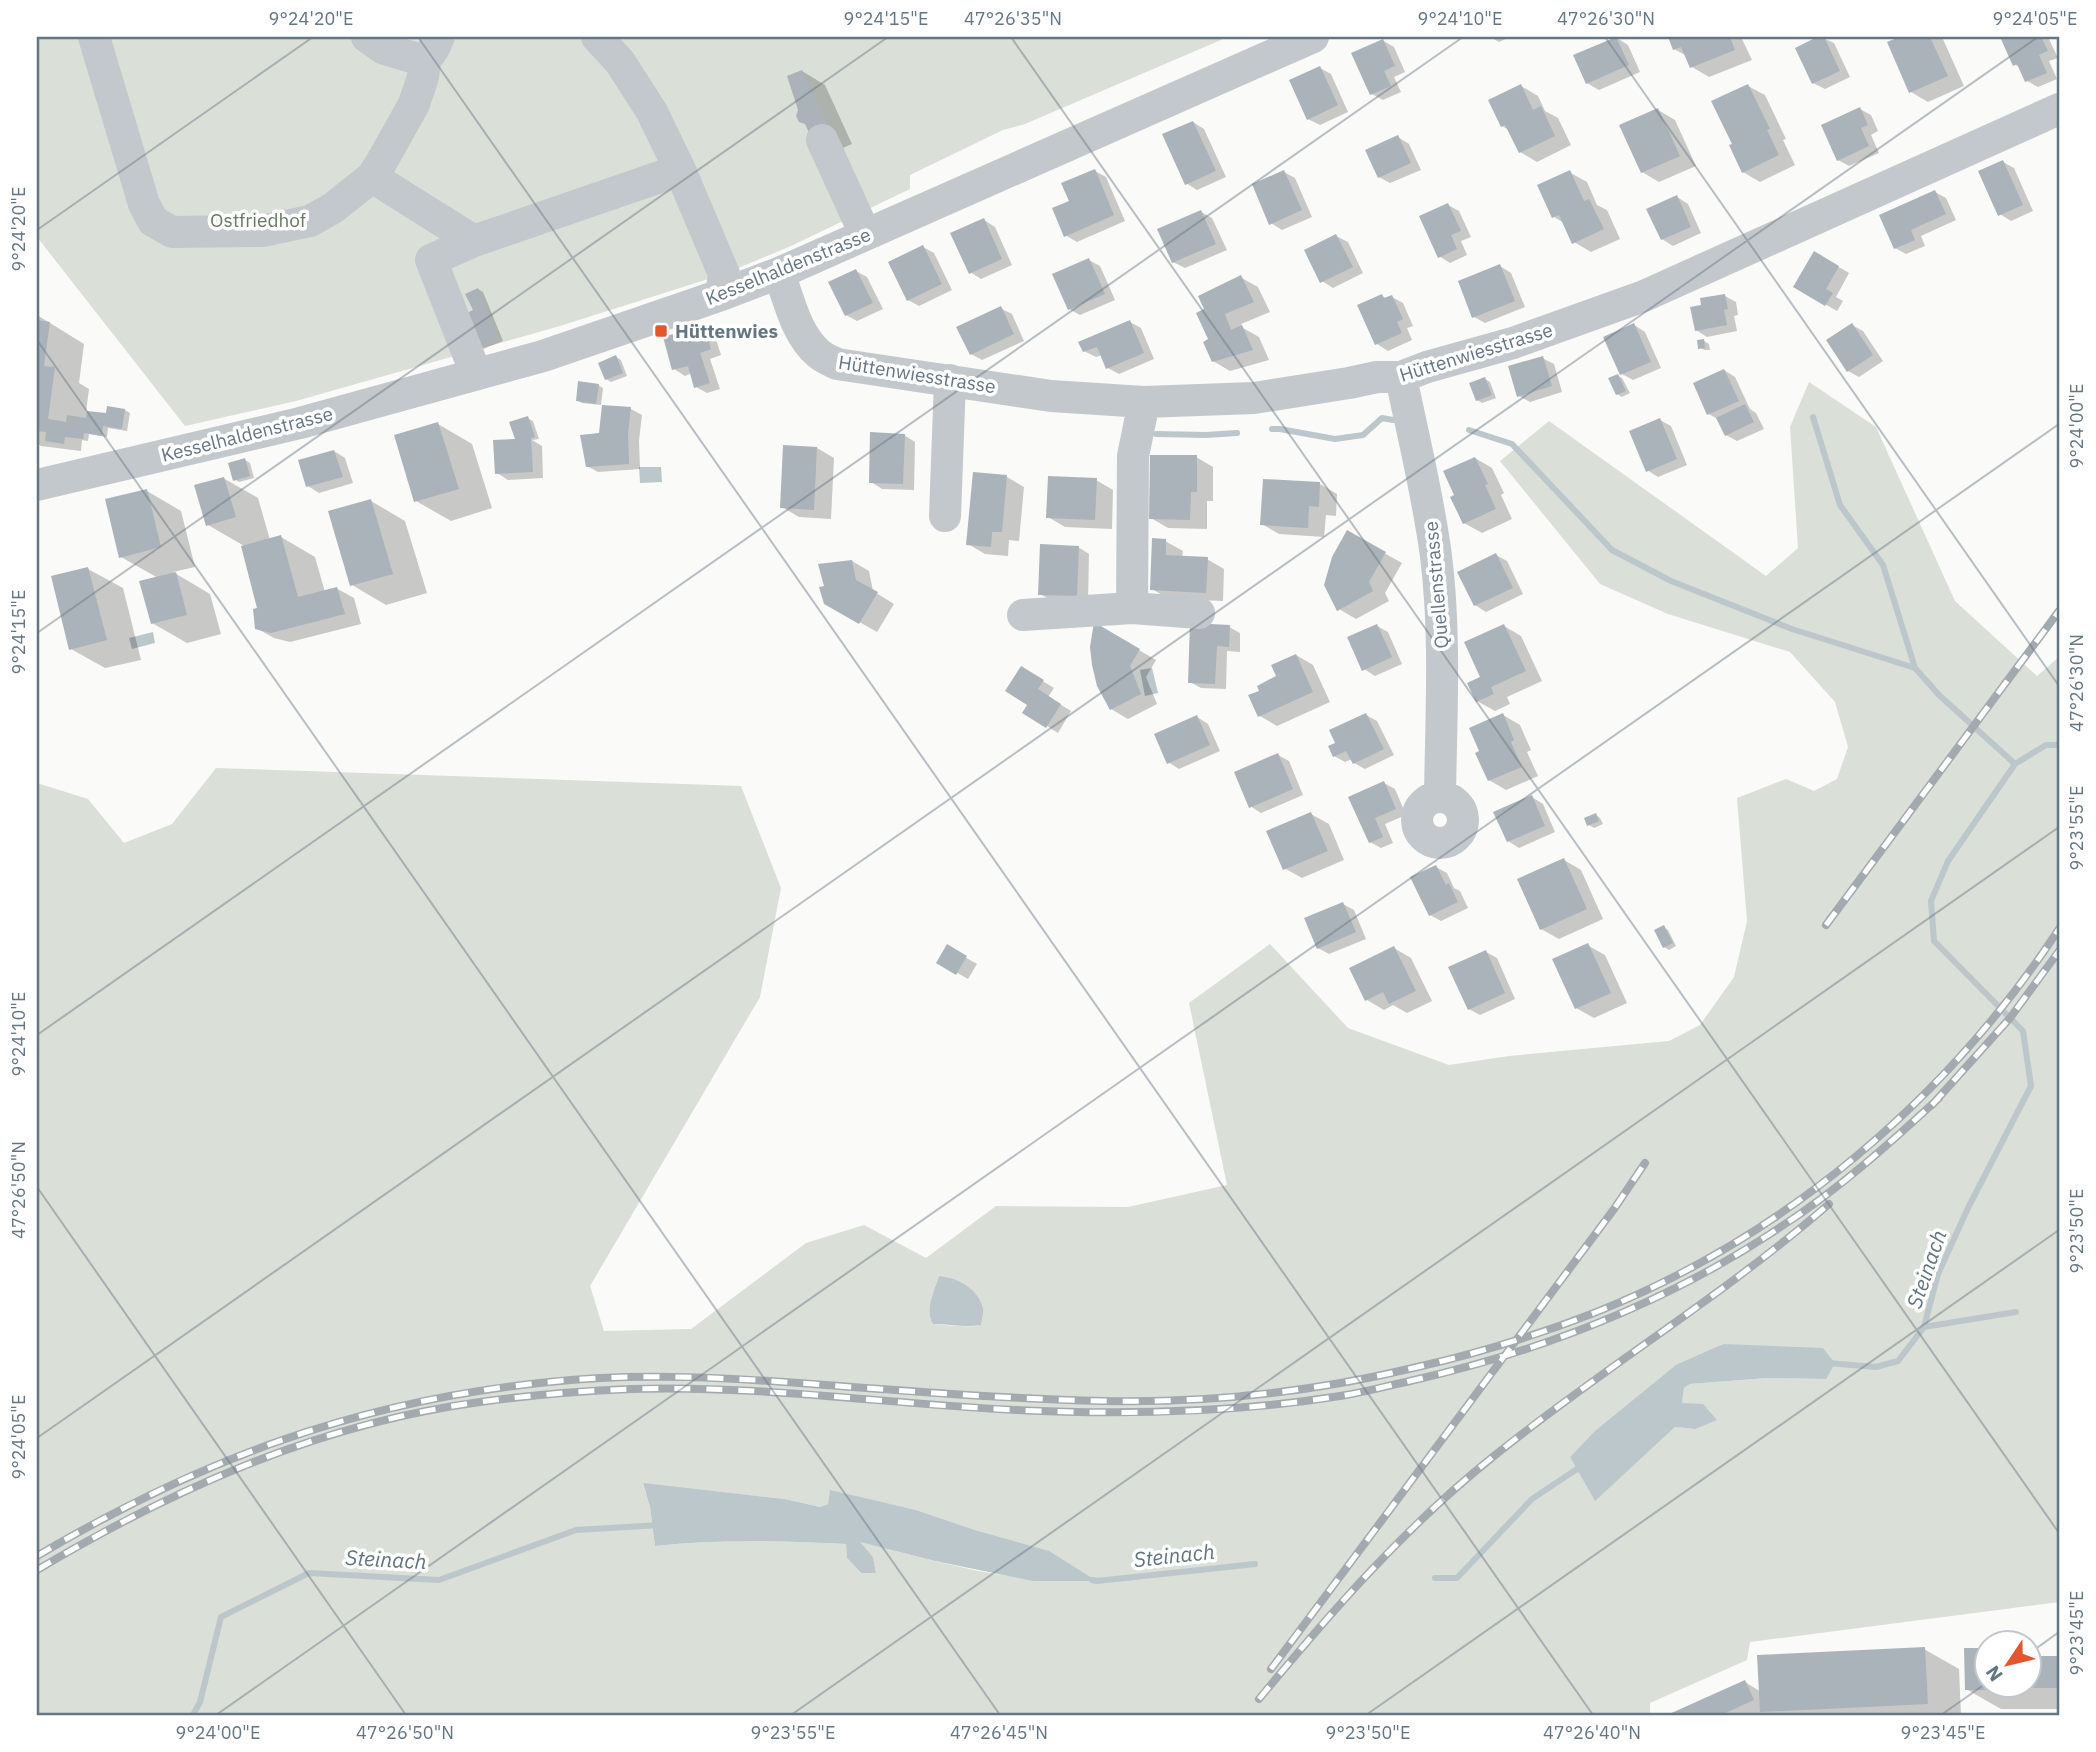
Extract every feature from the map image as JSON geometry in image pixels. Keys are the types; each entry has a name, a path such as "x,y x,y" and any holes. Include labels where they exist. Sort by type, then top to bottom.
{"street":[{"path":"94,37 144,204 153,221 172,233 262,231 310,221 340,204 372,177 414,104 432,49 384,49 367,37"},
{"path":"597,37 620,62 652,112 680,170 723,274 721,295"},
{"name":"Kesselhaldenstrasse","path":"37,485 300,423 543,356 721,295 779,273 1313,37"},
{"name":"Hüttenwiesstrasse","path":"779,273 807,342 820,355 837,364 1051,396 1144,402 1254,398 1377,377 1401,377 1453,359 1513,343 1644,296 2059,109"},
{"path":"822,140 860,223"},
{"path":"477,374 431,260 474,241 680,170"},
{"path":"372,177 474,241"},
{"name":"Quellenstrasse","path":"1401,377 1425,485 1436,558 1442,660 1440,797"},
{"path":"945,516 950,380"},
{"path":"1132,608 1133,456 1144,402"},
{"path":"1023,615 1132,608 1199,613"}],"green space":[{"name":"Ostfriedhof","path":"37,37 1228,37 1025,124 1003,130 910,175 910,189 791,246 724,274 560,326 296,401 185,426 37,237"},
{"path":"1809,382 1876,427 1955,601 2037,676 2059,657 2059,1602 1750,1642 1747,1660 1650,1703 1650,1715 37,1715 37,783 88,799 124,843 172,824 216,768 741,786 781,888 760,997 590,1286 604,1331 691,1329 806,1243 864,1225 926,1258 996,1206 1128,1207 1227,1185 1189,1003 1270,944 1348,1028 1449,1065 1509,1056 1669,1041 1700,1025 1734,977 1747,921 1737,798 1786,779 1814,791 1837,779 1848,747 1835,702 1790,652 1668,614 1600,584 1500,461 1549,421 1766,576 1798,548 1790,427","holes":["939,1276 960,1282 977,1295 983,1308 981,1325 933,1324 929,1313","1722,1344 1826,1379 1767,1378 1690,1384 1684,1388 1682,1403 1695,1429 1675,1427 1595,1500 1570,1457 1605,1424","643,1484 785,1499 820,1507 828,1504 830,1491 916,1510 978,1531 1096,1580 1066,1581 1005,1576 858,1541 873,1557 876,1573 861,1573 847,1558 846,1544 750,1541 655,1546 650,1507"]}],"shaded area":[{"path":"639,467 661,467 662,482 640,483"},
{"path":"153,632 155,643 132,649 129,638"},
{"path":"1152,668 1158,693 1145,696 1140,670"},
{"path":"939,1276 966,1285 977,1295 983,1308 981,1325 933,1324 929,1313"},
{"path":"1723,1344 1823,1348 1835,1363 1826,1379 1767,1378 1690,1384 1684,1388 1682,1403 1703,1404 1717,1420 1695,1429 1675,1427 1595,1501 1570,1457 1595,1431 1676,1365"},
{"path":"643,1483 785,1499 820,1507 828,1504 830,1490 916,1510 1049,1551 1097,1581 1033,1581 860,1542 873,1557 876,1573 861,1573 847,1558 846,1544 750,1541 655,1546 650,1507"}],"building":[{"path":"1616,37 1629,65 1586,84 1573,55"},
{"path":"1668,37 1730,37 1735,50 1690,68 1681,47 1673,50"},
{"path":"1817,37 1824,37 1840,71 1812,84 1795,48"},
{"path":"1899,37 1930,37 1948,76 1909,93 1887,42"},
{"path":"2000,37 2041,37 2048,51 2039,55 2047,73 2025,82 2017,64 2013,66"},
{"path":"1383,39 1395,66 1384,71 1391,86 1370,95 1351,53"},
{"path":"1320,66 1338,105 1307,120 1289,80"},
{"path":"802,70 830,131 812,139 805,124 799,122 796,116 798,110 787,76"},
{"path":"1521,84 1533,110 1541,106 1555,136 1519,153 1505,125 1501,127 1488,100"},
{"path":"1748,84 1770,129 1767,130 1779,155 1742,173 1729,145 1732,144 1711,101"},
{"path":"1860,107 1868,125 1861,128 1869,146 1837,161 1821,125"},
{"path":"1658,108 1680,156 1641,173 1619,125"},
{"path":"1193,121 1216,171 1185,185 1162,134"},
{"path":"1398,135 1411,163 1378,178 1365,150"},
{"path":"2003,160 2023,205 1998,216 1978,171"},
{"path":"1095,169 1114,215 1064,237 1052,208 1069,201 1061,183"},
{"path":"1284,170 1302,210 1269,225 1252,184"},
{"path":"1570,170 1584,201 1589,199 1604,229 1572,244 1559,215 1552,218 1537,185"},
{"path":"1935,190 1946,214 1911,230 1915,240 1894,249 1879,215"},
{"path":"1677,195 1691,227 1661,240 1646,209"},
{"path":"1448,203 1461,231 1451,235 1457,249 1438,258 1419,216"},
{"path":"1201,210 1216,244 1172,263 1157,229"},
{"path":"984,218 1002,259 969,274 950,233"},
{"path":"1336,234 1353,267 1320,283 1304,250"},
{"path":"923,245 942,284 907,301 888,262"},
{"path":"1814,251 1839,266 1826,289 1833,293 1825,306 1793,287"},
{"path":"1089,258 1105,294 1068,310 1052,274"},
{"path":"1500,264 1515,301 1472,318 1458,281"},
{"path":"856,269 873,303 845,316 828,282"},
{"path":"1241,275 1254,302 1225,314 1231,330 1242,325 1253,350 1212,362 1203,342 1208,339 1196,313 1204,309 1198,296"},
{"path":"478,288 499,338 477,348 463,315 473,310 465,294"},
{"path":"1382,294 1384,298 1392,295 1403,319 1397,322 1402,333 1375,345 1357,305"},
{"path":"1725,294 1727,325 1695,331 1690,307 1701,305 1700,298"},
{"path":"1001,306 1014,334 970,355 956,327"},
{"path":"37,320 50,322 44,366 55,367 48,419 66,422 67,415 86,418 87,411 106,413 107,406 125,409 122,429 103,426 102,436 84,433 83,439 65,437 64,444 45,441 46,432 37,431"},
{"path":"1130,320 1144,353 1106,369 1097,347 1083,352 1078,342"},
{"path":"1634,323 1651,362 1620,375 1603,337"},
{"path":"1852,323 1873,355 1847,372 1826,340"},
{"path":"704,325 711,349 700,353 710,383 694,388 688,366 672,370 663,337"},
{"path":"1704,339 1705,348 1698,349 1697,340"},
{"path":"616,355 623,373 605,380 598,363"},
{"path":"1543,356 1552,386 1517,397 1508,366"},
{"path":"1724,369 1739,401 1707,415 1693,383"},
{"path":"1618,374 1626,391 1616,395 1608,378"},
{"path":"1485,377 1492,395 1476,401 1469,383"},
{"path":"578,381 599,384 596,404 576,401"},
{"path":"1745,404 1754,422 1725,436 1716,418"},
{"path":"602,405 631,407 629,464 586,467 580,435 599,433"},
{"path":"528,416 535,437 531,438 533,472 495,474 493,440 515,439 509,422"},
{"path":"1660,418 1677,459 1646,472 1629,431"},
{"path":"438,422 459,489 414,502 394,435"},
{"path":"870,432 905,434 903,484 869,483"},
{"path":"783,445 817,447 814,510 780,508"},
{"path":"334,450 343,477 306,487 298,460"},
{"path":"1150,455 1197,455 1197,492 1191,492 1190,520 1149,519"},
{"path":"1475,457 1496,509 1463,524 1450,497 1454,495 1443,471"},
{"path":"245,458 250,476 233,481 228,463"},
{"path":"973,472 1007,475 1002,532 992,532 991,547 966,545"},
{"path":"1048,476 1097,478 1095,520 1046,518"},
{"path":"224,477 236,517 206,526 194,485"},
{"path":"1263,479 1320,482 1319,507 1309,506 1308,528 1260,525"},
{"path":"147,489 161,547 119,558 105,499"},
{"path":"371,499 393,574 350,586 328,511"},
{"path":"1347,530 1386,552 1369,582 1373,591 1337,611 1324,585 1332,557"},
{"path":"281,535 298,597 337,587 345,614 271,633 255,629 253,609 257,608 241,546"},
{"path":"1152,538 1166,539 1166,555 1208,557 1206,593 1150,590"},
{"path":"1040,544 1079,546 1077,596 1038,595"},
{"path":"1496,553 1513,588 1474,606 1457,572"},
{"path":"852,560 856,580 878,592 859,624 824,604 819,587 824,586 818,564"},
{"path":"88,567 107,640 69,650 51,576"},
{"path":"176,572 187,615 151,624 139,581"},
{"path":"1094,622 1140,649 1130,666 1141,694 1110,710 1097,686 1092,665 1090,647"},
{"path":"1190,623 1230,625 1229,647 1217,646 1215,684 1188,683"},
{"path":"1377,624 1392,657 1362,671 1347,637"},
{"path":"1504,624 1526,671 1491,687 1494,694 1476,702 1467,683 1480,677 1464,642"},
{"path":"1296,654 1313,692 1258,717 1248,695 1259,691 1257,686 1276,676 1271,665"},
{"path":"1021,666 1044,680 1038,689 1061,704 1046,728 1022,713 1027,705 1005,691"},
{"path":"1366,713 1384,749 1353,764 1346,751 1333,757 1328,746 1335,743 1329,730"},
{"path":"1503,713 1522,767 1488,781 1475,753 1479,751 1469,728"},
{"path":"1197,715 1210,745 1167,764 1154,734"},
{"path":"1278,753 1293,789 1249,808 1234,772"},
{"path":"1384,781 1396,809 1375,818 1383,837 1369,843 1348,797"},
{"path":"1532,795 1545,826 1507,842 1493,812"},
{"path":"1311,812 1328,851 1283,870 1266,831"},
{"path":"1596,813 1599,821 1587,826 1584,818"},
{"path":"1564,858 1587,909 1540,930 1517,879"},
{"path":"1436,865 1458,902 1429,916 1410,877"},
{"path":"1343,902 1356,932 1317,949 1304,918"},
{"path":"1664,925 1673,943 1663,948 1654,930"},
{"path":"1588,943 1611,993 1575,1009 1552,959"},
{"path":"947,944 967,956 956,975 936,963"},
{"path":"1394,946 1416,991 1389,1004 1383,992 1365,1001 1349,968"},
{"path":"1486,950 1505,993 1468,1010 1448,967"},
{"path":"1925,1647 1928,1704 1760,1712 1757,1655"},
{"path":"1964,1648 1974,1648 1974,1690 1965,1690"},
{"path":"2044,1656 2058,1656 2058,1688 2044,1688"},
{"path":"1745,1680 1754,1700 1721,1715 1667,1715"}],"waterway":[{"path":"1813,417 1840,505 1883,565 1915,668"},
{"path":"1272,429 1335,439 1363,435 1382,418 1393,420"},
{"path":"1469,430 1512,444 1612,550 1671,581 1792,629 1915,668 1939,695 2015,764"},
{"path":"1156,434 1237,433"},
{"name":"Steinach","path":"1827,1363 1876,1367 1898,1361 1924,1327 1938,1274 1968,1208 2031,1086 2023,1031 1934,941 1931,901 1948,861 2015,764 2046,745 2059,745"},
{"path":"1924,1327 2016,1312"},
{"name":"Steinach","path":"1435,1578 1457,1578 1532,1499 1583,1465"},
{"name":"Steinach","path":"193,1715 200,1702 221,1617 309,1573 439,1580 576,1530 660,1525"},
{"name":"Steinach","path":"1092,1580 1255,1564"}],"railway":[{"path":"1826,925 2059,611"},
{"path":"37,1556 98,1521 221,1463 346,1420 479,1391 584,1379 688,1377 1034,1399 1182,1400 1337,1384 1436,1363 1505,1344 1594,1313 1664,1282 1731,1245 1796,1203 1856,1156 1913,1105 1966,1050 2015,991 2059,929"},
{"path":"1932,1105 2010,1018 2059,951"},
{"path":"37,1570 141,1513 250,1464 363,1426 480,1402 574,1392 679,1389 776,1392 1016,1410 1179,1411 1300,1402 1340,1396 1459,1369 1508,1355 1603,1321 1695,1278 1803,1212 1844,1181 1939,1098"},
{"path":"1271,1669 1614,1209 1645,1163"},
{"path":"1259,1699 1370,1572 1461,1483 1577,1392 1747,1270 1829,1204"}],"place":[{"name":"Hüttenwies","path":"661,331"}]}
